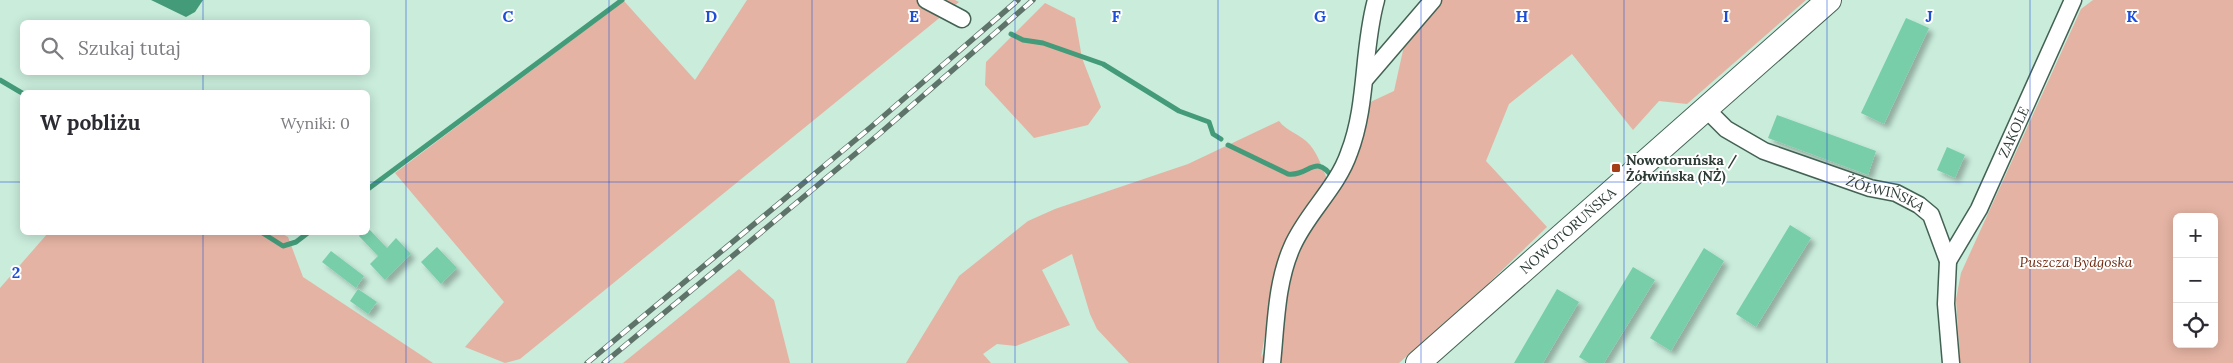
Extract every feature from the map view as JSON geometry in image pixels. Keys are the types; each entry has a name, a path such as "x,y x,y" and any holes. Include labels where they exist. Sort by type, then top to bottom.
{"main road":[{"name":"NOWOTORUŃSKA","path":"1418,363 1829,0"}],"street":[{"path":"926,0 962,19"},
{"path":"1272,363 1279,298 1292,246 1343,168 1350,153 1362,105 1370,33 1376,0"},
{"path":"1366,78 1433,0"},
{"name":"ZAKOLE","path":"1948,261 1979,209 2073,0"},
{"name":"ŻÓŁWIŃSKA","path":"1706,109 1726,129 1764,151 1870,188 1896,193 1919,205 1931,215 1948,261 1946,304 1951,363"}],"green space":[{"path":"747,0 955,0 959,2 520,359 505,363 465,347 504,302 395,173 624,1 695,80"},
{"path":"1442,0 1806,0 1687,104 1659,101 1633,130 1572,54 1509,104 1486,161 1547,227 1471,300 1399,363 1129,363 1097,329 1090,314 1072,254 1042,270 1070,325 1016,346 997,344 983,354 991,363 906,363 959,276 1028,221 1055,209 1188,164 1279,121 1310,145 1318,157 1328,181 1284,249 1276,270 1261,358 1275,328 1284,270 1320,212 1345,182 1366,104 1394,91 1404,46"},
{"name":"Puszcza Bydgoska","path":"2093,0 2233,0 2233,363 1960,363 1956,299 1961,273 2081,9"},
{"path":"1045,3 1075,18 1082,58 1101,107 1088,125 1034,138 985,85 986,62"},
{"path":"46,235 284,235 288,237 303,277 433,363 0,363 0,288"},
{"path":"739,269 774,300 790,363 623,363"}],"shaded area":[{"path":"151,0 203,0 195,12 186,17"}],"building":[{"path":"1906,18 1929,28 1884,124 1861,113"},
{"path":"1777,115 1876,151 1868,175 1768,138"},
{"path":"1947,147 1965,155 1955,178 1937,170"},
{"path":"1790,225 1811,238 1756,327 1736,314"},
{"path":"370,230 387,248 396,238 411,254 385,280 370,264 378,256 359,236 370,235"},
{"path":"437,247 457,268 441,284 421,262"},
{"path":"1704,248 1724,261 1671,351 1650,338"},
{"path":"331,251 364,276 356,288 322,262"},
{"path":"1633,267 1655,280 1604,363 1589,363 1579,357"},
{"path":"358,289 377,302 368,314 350,301"},
{"path":"1557,289 1579,302 1543,363 1514,363"}],"waterway":[{"path":"370,188 622,0"},
{"path":"1011,34 1023,40 1043,43 1103,64 1179,111 1209,122 1213,134 1221,139"},
{"path":"0,80 20,92"},
{"path":"1228,145 1288,174 1295,174 1316,166 1327,170 1333,178"},
{"path":"266,235 283,246 296,242 305,235"}],"railway":[{"path":"587,363 871,127 1018,0"},
{"path":"604,363 878,135 1033,0"}],"place":[{"name":"Nowotoruńska / Żółwińska (NŻ)","path":"1616,168"}]}
